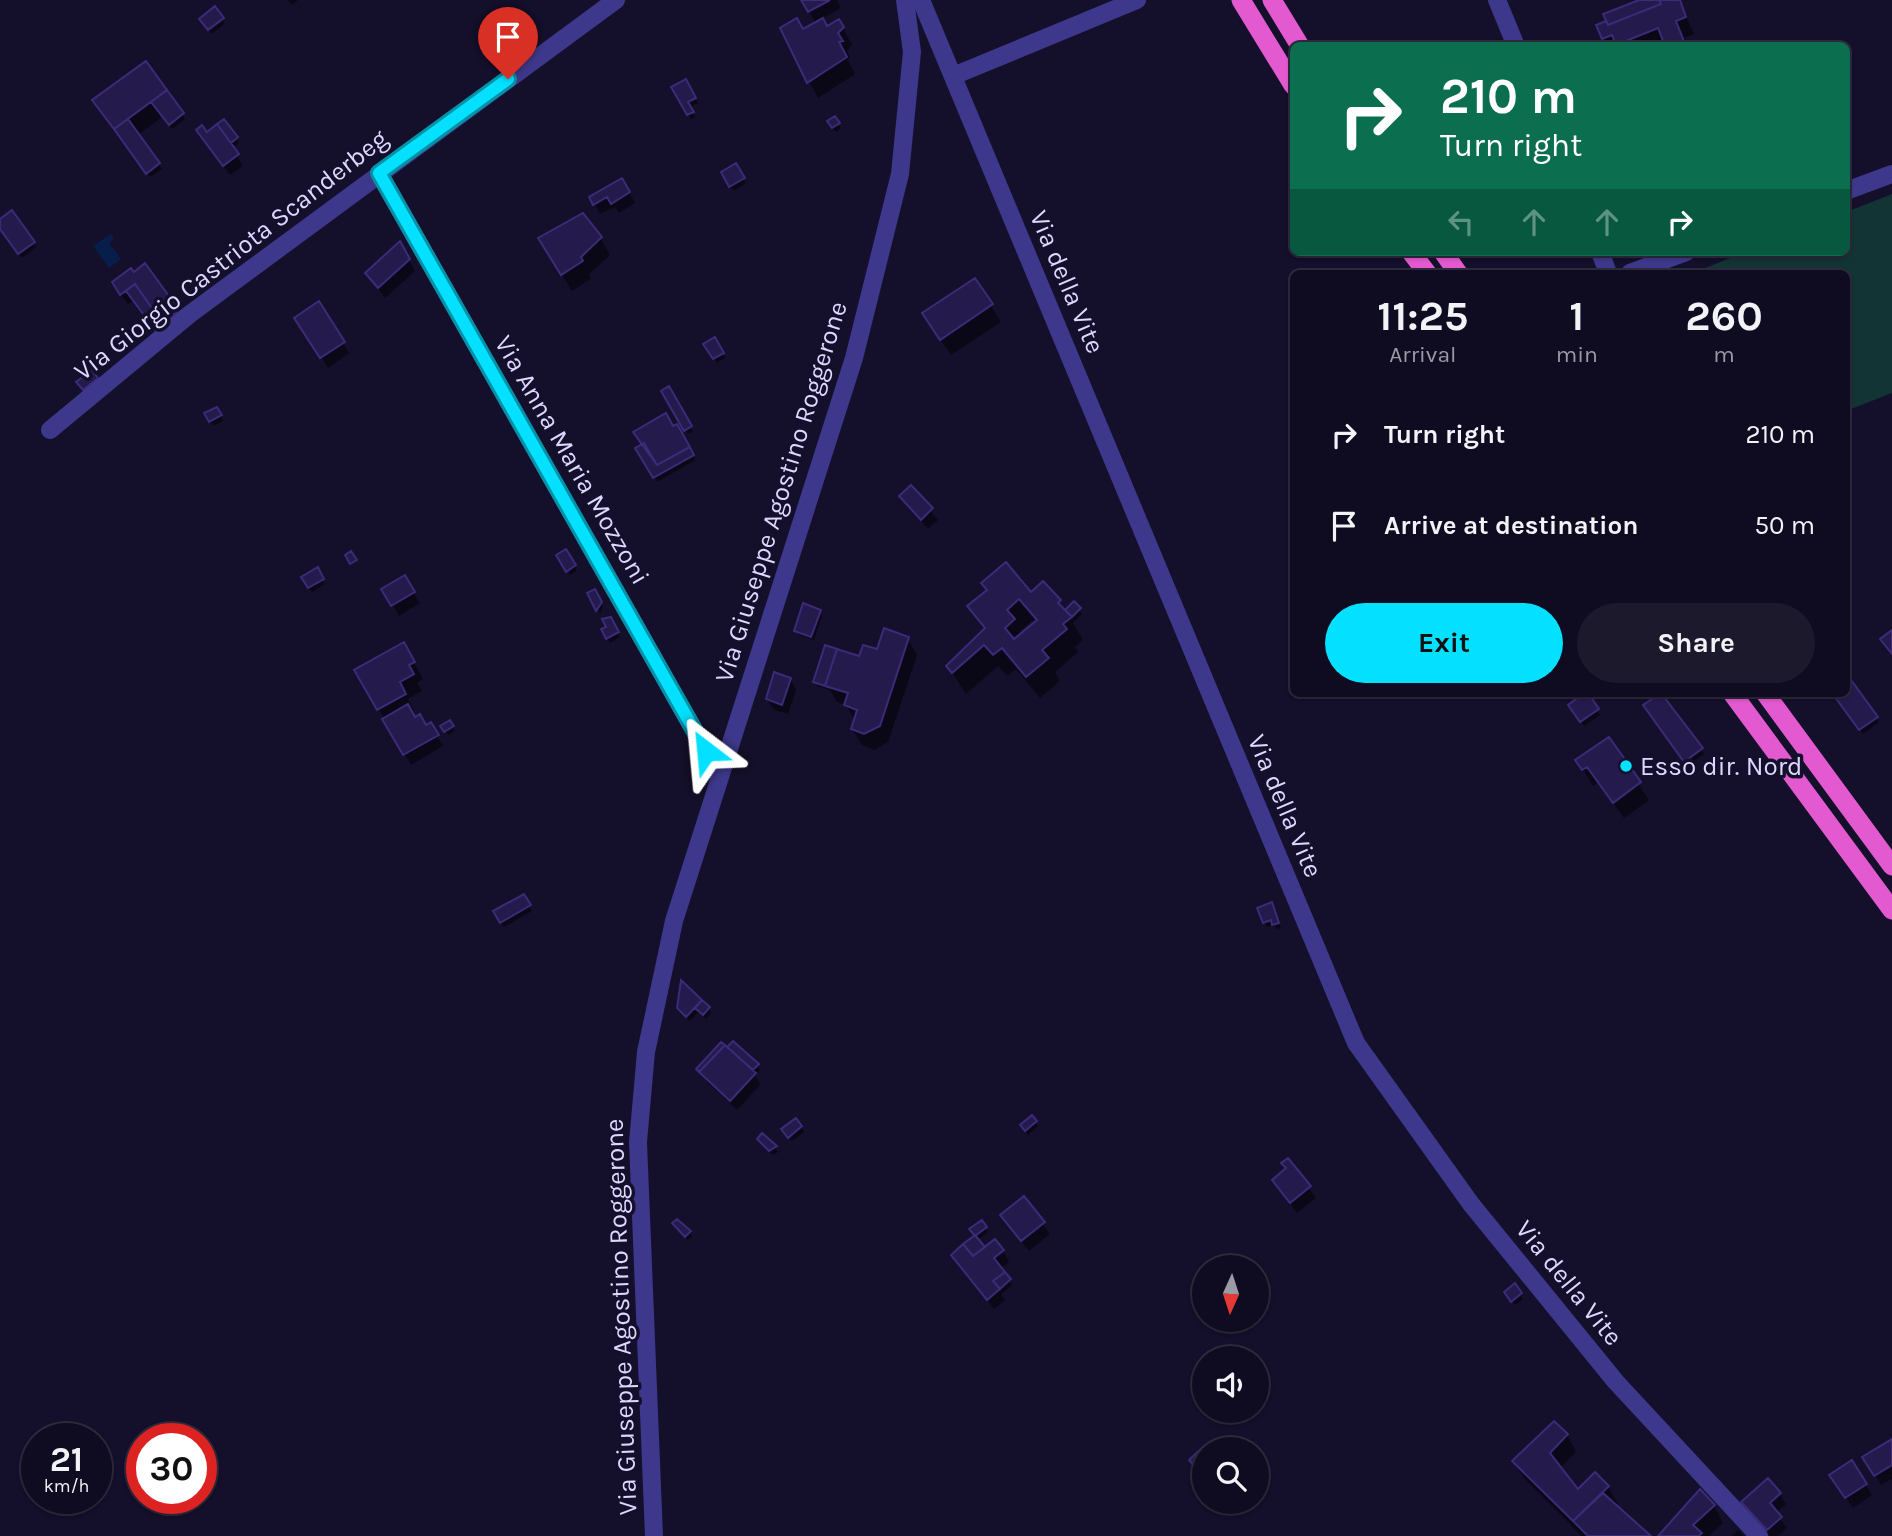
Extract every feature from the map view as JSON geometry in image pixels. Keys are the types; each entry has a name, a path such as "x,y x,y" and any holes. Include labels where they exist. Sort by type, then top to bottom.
{"highway":[{"path":"1241,0 1290,80"},
{"path":"1272,0 1298,42"},
{"path":"1414,256 1425,270"},
{"path":"1735,697 1892,910"},
{"path":"1768,697 1892,866"}],"street":[{"name":"Via Giorgio Castriota Scanderbeg","path":"50,430 190,314 616,0"},
{"name":"Via Giuseppe Agostino Roggerone","path":"654,1536 638,1142 646,1052 674,921 854,358 900,174 912,52 905,0"},
{"name":"Via della Vite","path":"921,0 1356,1043 1471,1204 1607,1371 1759,1536"},
{"path":"953,76 1137,0"},
{"path":"1497,0 1514,42"},
{"name":"Via Anna Maria Mozzoni","path":"379,173 719,774"},
{"path":"1850,190 1892,174"},
{"path":"1638,270 1675,256"}],"green space":[{"path":"1892,194 1892,393 1850,409 1850,270 1700,270 1735,256 1850,256 1850,210"}],"water":[{"path":"111,234 114,239 109,243 121,259 109,268 93,246"}],"building":[{"path":"801,0 830,0 808,12"},
{"path":"1639,0 1659,0 1661,4 1608,25 1603,14"},
{"path":"1659,0 1680,0 1686,17 1676,21 1684,42 1663,42 1658,28 1623,42 1615,42 1612,35 1602,39 1596,25 1606,21 1608,25 1661,4"},
{"path":"215,6 224,18 208,30 199,19"},
{"path":"797,18 803,29 823,18 827,26 839,19 844,27 838,33 843,41 839,42 847,57 807,83 780,28"},
{"path":"146,61 167,90 114,129 92,100"},
{"path":"686,79 696,98 688,102 694,112 687,115 671,87"},
{"path":"167,90 184,113 169,125 151,102"},
{"path":"835,116 840,123 832,128 827,121"},
{"path":"128,119 160,163 146,174 114,129"},
{"path":"224,119 238,137 231,143 217,124"},
{"path":"217,124 239,154 223,166 196,130 202,125 207,132"},
{"path":"736,163 745,178 729,187 721,172"},
{"path":"622,178 630,192 611,204 607,197 593,205 589,197"},
{"path":"12,210 35,242 18,254 0,229 0,219"},
{"path":"583,213 602,237 581,257 583,261 561,275 538,238"},
{"path":"400,241 410,259 378,288 365,273"},
{"path":"145,263 179,310 163,324 135,284 120,295 112,282 131,268 134,272"},
{"path":"975,278 993,304 940,340 922,313"},
{"path":"135,284 163,324 155,330 126,291"},
{"path":"319,301 345,342 320,358 294,318"},
{"path":"715,337 724,353 713,359 703,344"},
{"path":"92,370 98,378 83,390 76,382"},
{"path":"669,386 692,426 684,431 661,391"},
{"path":"217,407 222,415 209,422 204,413"},
{"path":"666,413 673,426 677,424 690,447 657,465 633,432"},
{"path":"644,443 657,465 690,447 694,455 653,478 635,448"},
{"path":"911,485 933,508 921,520 899,496"},
{"path":"566,549 576,565 566,572 556,555"},
{"path":"351,551 357,560 350,564 345,555"},
{"path":"1006,562 1031,592 1043,581 1061,600 1058,603 1072,617 1063,624 1067,629 1042,650 1049,658 1026,677 1002,648 993,655 984,645 952,673 946,666 985,628 967,606 987,590 981,583","holes":["1019,599 1037,620 1014,639 1005,628 1015,619 1007,610"]},
{"path":"318,567 324,579 308,588 301,577"},
{"path":"405,575 415,592 391,606 381,589"},
{"path":"595,589 602,602 596,611 587,593"},
{"path":"748,593 757,596 752,611 743,608"},
{"path":"1074,601 1081,608 1072,617 1065,610"},
{"path":"803,603 821,610 811,637 794,631"},
{"path":"611,617 619,632 606,639 601,629 606,627 602,619"},
{"path":"884,628 909,637 880,726 864,734 851,729 857,710 844,705 848,693 825,686 837,649 859,656 863,645 877,649"},
{"path":"1892,630 1892,654 1880,639"},
{"path":"404,642 415,662 409,665 414,674 400,682 406,694 377,710 354,670"},
{"path":"825,645 837,649 825,686 813,682"},
{"path":"774,672 791,678 782,705 766,699"},
{"path":"1850,678 1878,717 1859,730 1835,697 1850,697"},
{"path":"1579,697 1591,697 1599,709 1580,722 1568,705"},
{"path":"1655,697 1664,697 1703,748 1684,762 1643,705"},
{"path":"408,704 415,717 420,714 426,725 431,722 439,735 403,755 382,719"},
{"path":"450,720 454,726 444,732 440,726"},
{"path":"1609,737 1641,782 1613,803 1587,767 1582,770 1575,760"},
{"path":"524,894 531,905 500,923 493,911"},
{"path":"1272,902 1279,923 1272,925 1271,920 1263,923 1257,908"},
{"path":"681,980 702,1000 686,1017 677,1008"},
{"path":"702,1000 710,1007 703,1015 695,1008"},
{"path":"733,1041 759,1064 753,1070 727,1047"},
{"path":"721,1042 725,1045 699,1072 696,1069"},
{"path":"725,1045 756,1073 730,1101 699,1072"},
{"path":"1032,1115 1037,1121 1025,1131 1020,1125"},
{"path":"796,1118 802,1126 788,1138 781,1129"},
{"path":"762,1133 777,1146 769,1151 757,1139"},
{"path":"1288,1158 1311,1186 1290,1203 1272,1180 1286,1168 1281,1163"},
{"path":"1024,1196 1045,1222 1021,1241 1000,1215"},
{"path":"677,1219 691,1231 685,1237 672,1223"},
{"path":"982,1220 987,1227 975,1236 969,1229"},
{"path":"975,1235 985,1247 973,1256 963,1244"},
{"path":"995,1239 1004,1250 994,1258 1005,1272 993,1281 1000,1289 987,1300 951,1255 963,1244 973,1256"},
{"path":"1005,1272 1011,1279 1000,1289 993,1281"},
{"path":"1515,1283 1522,1293 1511,1302 1504,1292"},
{"path":"1554,1421 1568,1434 1550,1453 1578,1489 1595,1472 1609,1486 1573,1521 1512,1461"},
{"path":"1892,1439 1892,1465 1874,1476 1862,1457"},
{"path":"1852,1460 1867,1484 1845,1498 1829,1475"},
{"path":"1768,1478 1781,1493 1770,1503 1782,1517 1767,1530 1741,1502"},
{"path":"1700,1489 1715,1505 1693,1525 1702,1533 1699,1536 1658,1536"},
{"path":"1603,1493 1651,1536 1588,1536 1573,1521"}],"place":[{"name":"Esso dir. Nord","path":"1626,766"}],"route":[{"path":"508,79 379,173 706,751"}]}
